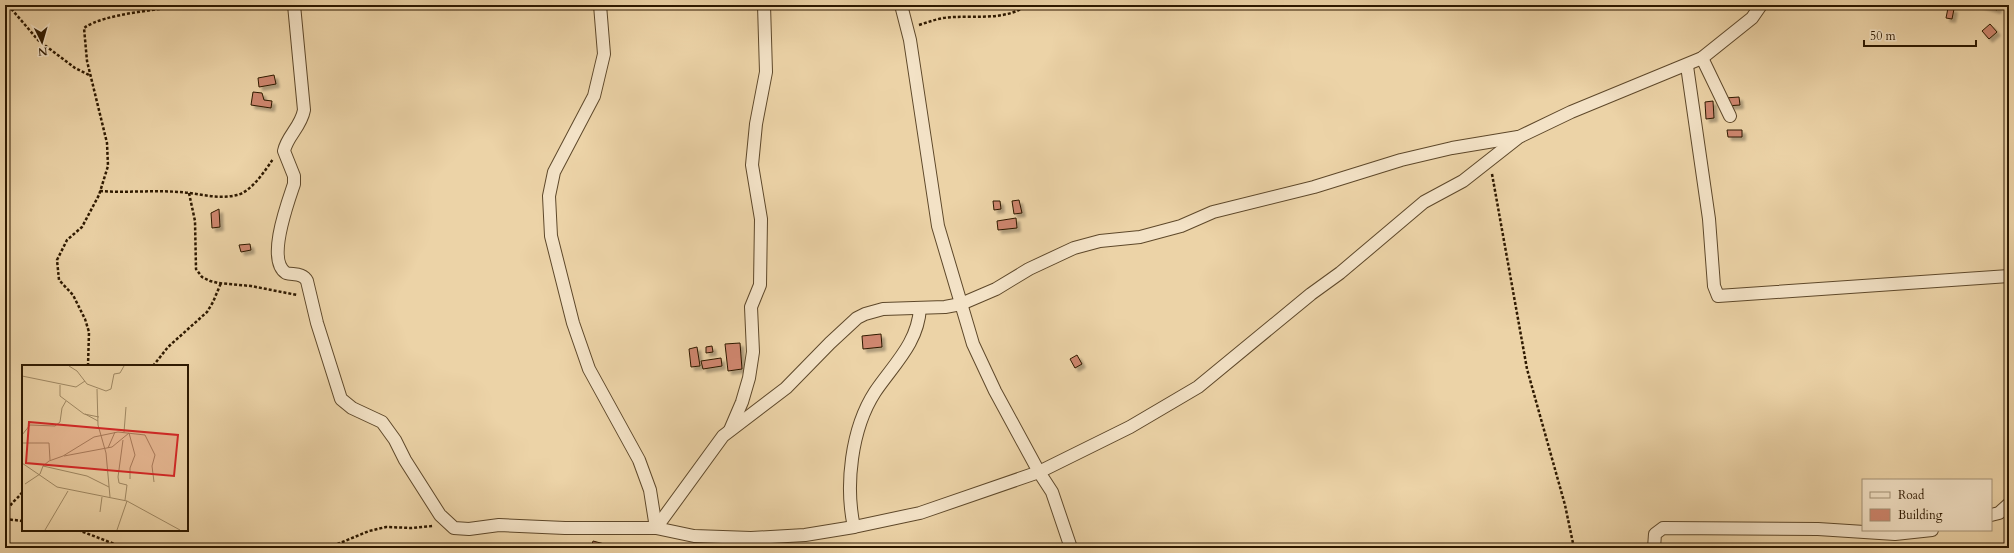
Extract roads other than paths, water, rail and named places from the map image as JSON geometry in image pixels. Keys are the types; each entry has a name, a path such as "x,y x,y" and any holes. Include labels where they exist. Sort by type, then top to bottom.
{"street":[{"path":"294,5 304,110 300,125 289,138 284,151 294,176 294,184 280,230 278,244 280,266 286,273 305,277 330,368 341,399 352,408 382,422 395,440 405,460 440,515 448,524 462,529 499,525 565,528 656,528 721,542 780,537 854,528 920,513 1039,472 1130,427 1198,386 1311,294 1340,273 1424,202 1463,180 1519,137 1571,112 1687,66 1702,58 1752,18 1761,5"},
{"path":"600,5 604,54 594,96 554,172 549,196 552,236 571,316 589,369 639,460 650,490 656,528"},
{"path":"730,430 742,402 749,378 753,352 750,307 760,285 761,219 752,165 756,124 766,72 764,5"},
{"path":"901,5 907,30 938,226 961,304 974,344 986,371 1039,472 1052,492 1071,548"},
{"path":"1702,58 1730,116"},
{"path":"1687,66 1709,219 1714,286 1718,296 2009,276"},
{"path":"656,528 715,444 730,430 754,414 786,388 830,343 858,318 883,309 945,307 961,304 996,289 1029,269 1074,248 1100,241 1140,237 1181,226 1213,212 1314,187 1401,160 1452,148 1519,137"},
{"path":"854,528 849,507 849,484 858,435 866,411 874,394 904,355 916,332 920,320 920,308"},
{"path":"1992,515 1999,513 2009,504"},
{"path":"1654,548 1655,534 1663,528 1818,528 1895,534 1923,531"}]}
